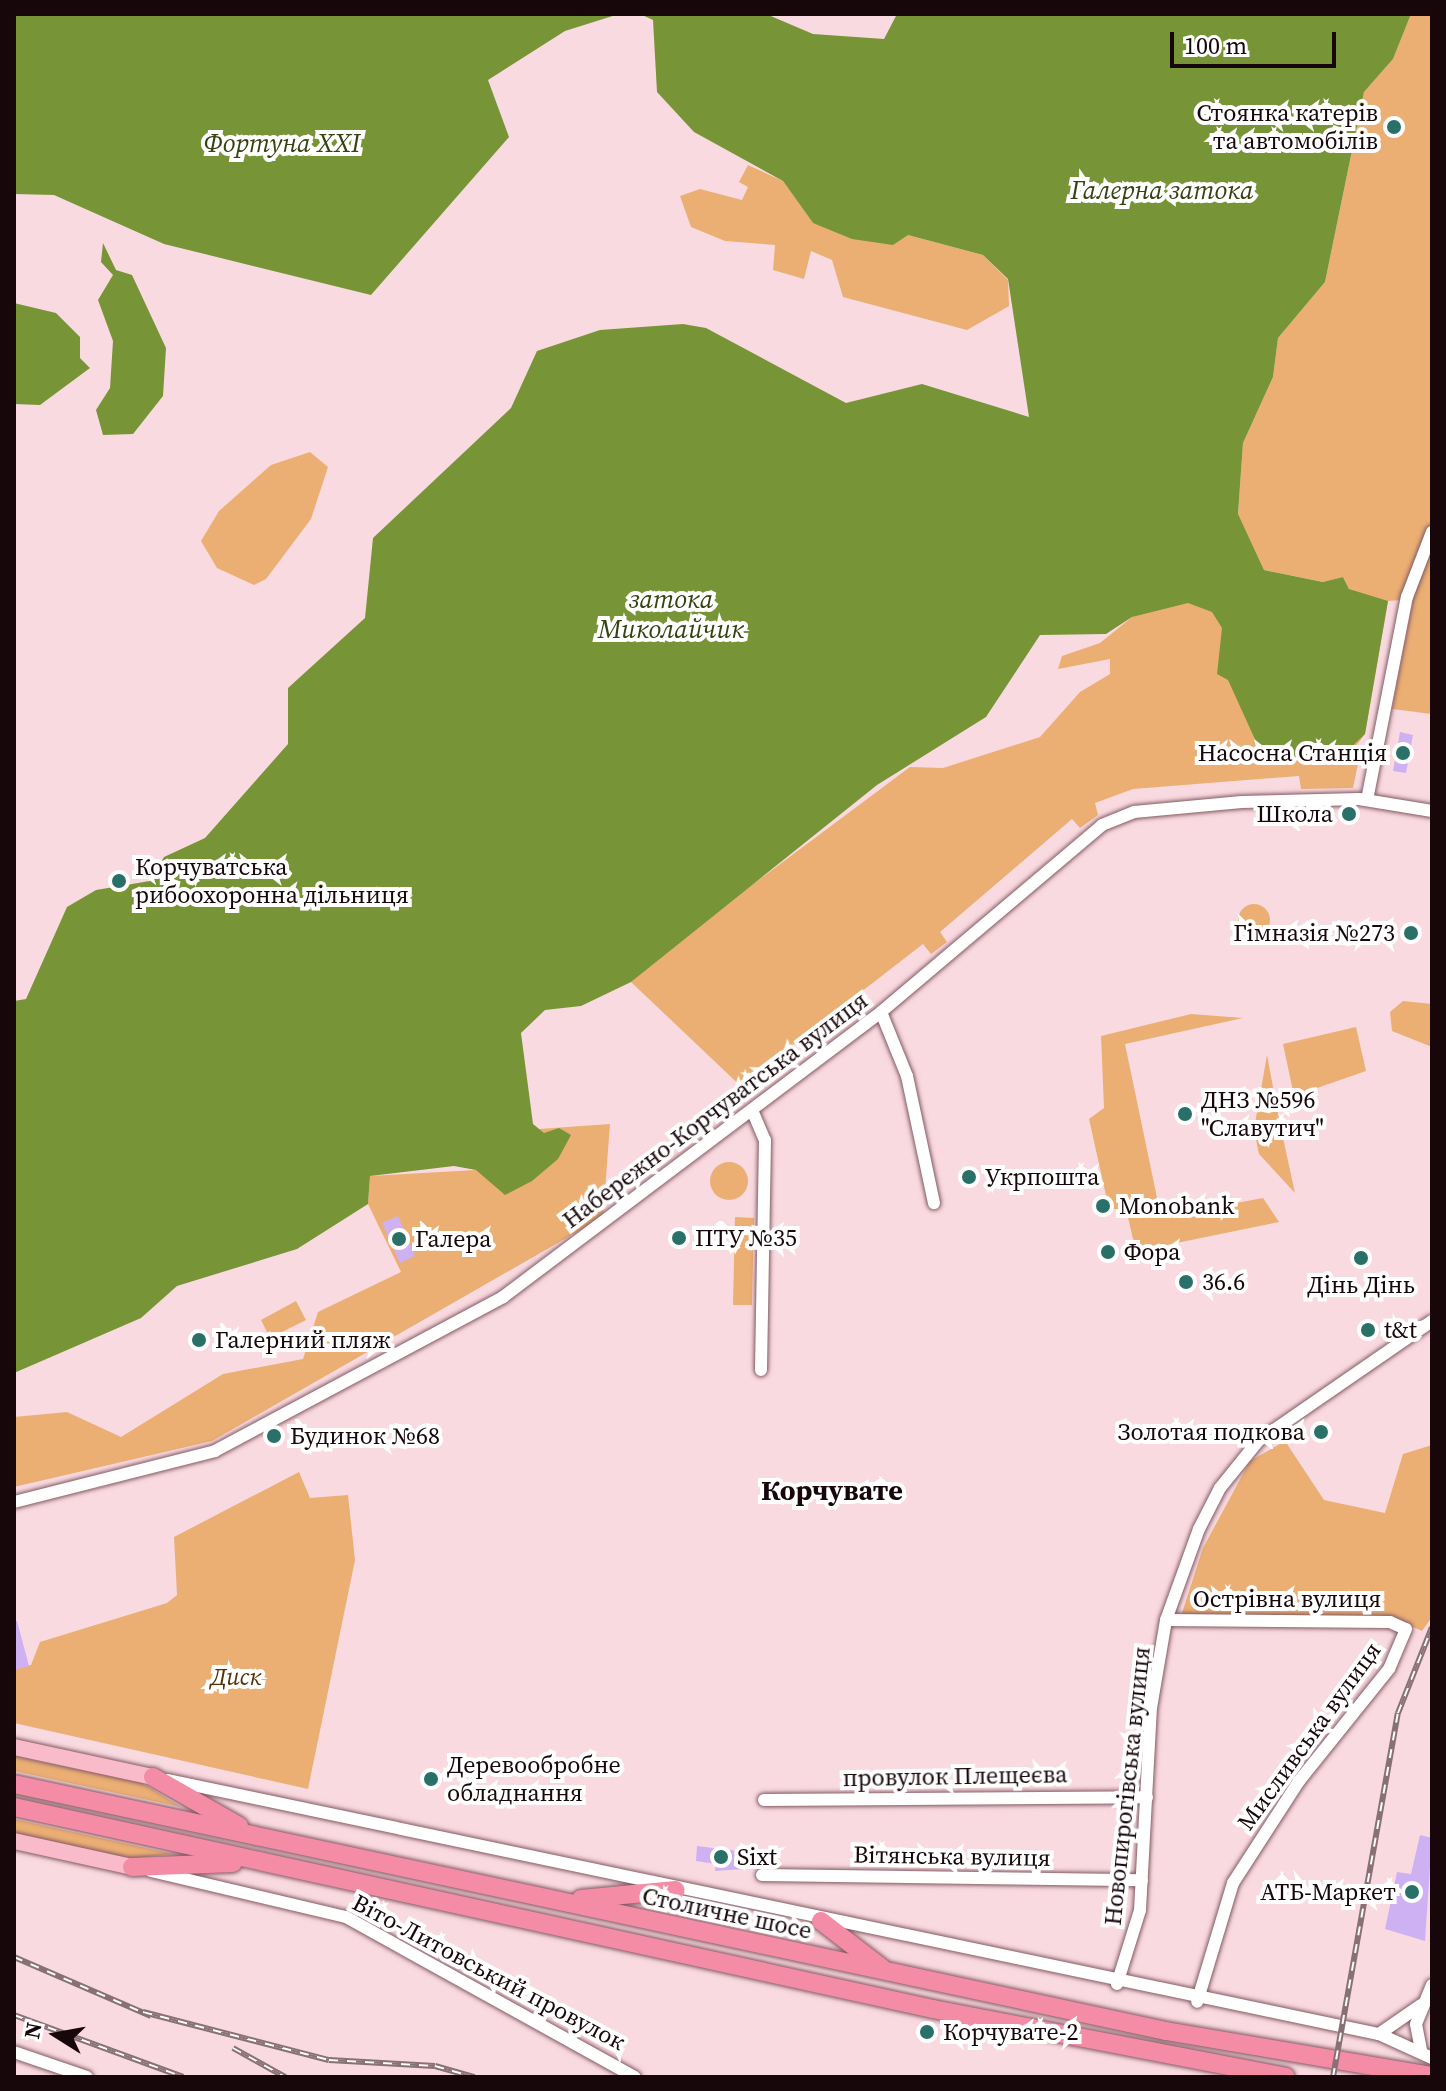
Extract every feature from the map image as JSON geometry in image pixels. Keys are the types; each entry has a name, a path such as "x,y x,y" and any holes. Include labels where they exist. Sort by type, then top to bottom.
{"highway":[{"path":"153,1777 271,1841"},
{"name":"Столичне шосе","path":"14,1784 889,1973 1432,2076"},
{"name":"Столичне шосе","path":"14,1807 979,2019 1286,2077"},
{"path":"132,1867 275,1864"},
{"path":"563,1901 676,1890"},
{"path":"821,1921 889,1973"}],"main road":[{"path":"14,1747 153,1777"},
{"path":"14,1841 132,1867"}],"street":[{"path":"1367,800 1407,597 1432,532"},
{"name":"Набережно-Корчуватська вулиця","path":"14,1502 215,1451 290,1416 503,1297 881,1012 1102,825 1166,807 1367,800 1432,811"},
{"path":"881,1012 907,1076 934,1203"},
{"path":"752,1110 765,1140 761,1370"},
{"name":"Новопирогівська вулиця","path":"1117,1984 1136,1930 1142,1880 1151,1708 1166,1620 1199,1529 1243,1456 1432,1321"},
{"name":"Острівна вулиця","path":"1166,1620 1390,1622 1406,1629"},
{"name":"Мисливська вулиця","path":"1197,2002 1233,1883 1299,1781 1389,1669 1406,1629"},
{"path":"153,1777 1197,2002 1379,2034 1427,2054"},
{"name":"провулок Плещеєва","path":"764,1800 1147,1797"},
{"name":"Віто-Литовський провулок","path":"132,1867 346,1917 635,2077"},
{"name":"Вітянська вулиця","path":"762,1875 1142,1880"},
{"path":"1427,2054 1416,2024 1432,1985"},
{"path":"1379,2034 1423,2003"},
{"path":"14,2052 87,2077"}],"green space":[{"path":"1411,14 1432,14 1432,714 1392,709 1413,599 1388,601 1365,734 1353,750 1359,759 1353,788 1301,789 1299,776 1133,789 1095,803 1098,815 1080,828 1072,819 940,932 947,942 931,954 923,944 777,1057 785,1068 749,1094 631,982 677,941 910,767 943,768 1040,737 1080,692 1110,674 1110,659 1058,669 1062,656 1100,643 1132,617 1213,582 1365,590 1349,589 1343,577 1324,582 1264,570 1238,515 1243,443 1273,377 1278,338 1325,282 1364,92 1393,59"},
{"path":"748,165 783,181 813,223 908,235 983,255 1008,280 1009,306 967,330 843,297 832,260 811,251 804,279 773,270 775,245 725,241 691,227 680,196 700,189 742,200 748,187 739,182"},
{"path":"310,452 328,467 311,519 266,579 254,585 217,568 201,541 219,511 271,465"},
{"path":"1254,904 1265,909 1270,920 1265,931 1254,936 1243,931 1238,920 1243,909"},
{"path":"1403,1001 1432,1004 1432,1047 1392,1031 1390,1012"},
{"path":"1191,1014 1243,1018 1125,1044 1161,1217 1263,1198 1279,1222 1147,1249 1133,1239 1126,1209 1109,1209 1089,1119 1104,1108 1101,1036"},
{"path":"1356,1027 1366,1071 1294,1096 1283,1044"},
{"path":"1267,1055 1295,1193 1259,1154 1254,1129"},
{"path":"610,1124 603,1217 212,1441 14,1487 14,1417 67,1412 121,1437 223,1374 303,1359 318,1312 401,1272 368,1204 370,1176 476,1170 539,1129"},
{"path":"729,1162 742,1168 748,1181 742,1194 729,1200 716,1194 710,1181 716,1168"},
{"path":"735,1217 754,1218 752,1305 733,1305"},
{"path":"296,1301 306,1320 270,1338 261,1320"},
{"path":"1285,1441 1324,1500 1385,1513 1403,1454 1432,1445 1432,1617 1422,1631 1399,1621 1181,1616 1203,1548 1250,1461"},
{"name":"Диск","path":"299,1472 310,1498 348,1495 355,1560 308,1789 14,1723 14,1667 31,1665 40,1642 167,1603 177,1595 174,1537"},
{"path":"14,1756 142,1783 181,1807 14,1771"},
{"path":"14,1819 173,1854 128,1859 14,1833"}],"water":[{"name":"Фортуна XXI","path":"14,14 619,14 565,31 488,80 509,137 371,295 164,244 54,195 14,194"},
{"name":"затока Миколайчик","path":"640,14 766,14 813,34 884,39 897,14 1411,14 1393,59 1364,92 1325,282 1278,338 1273,377 1243,443 1238,514 1264,570 1323,582 1343,577 1349,589 1388,601 1365,734 1336,762 1319,754 1292,759 1287,750 1258,746 1228,680 1217,674 1222,628 1212,612 1188,603 1132,617 1106,634 1040,635 986,717 877,785 631,982 581,1006 545,1010 521,1033 533,1124 544,1133 559,1128 571,1135 558,1159 532,1181 505,1195 476,1170 454,1166 370,1176 368,1204 297,1249 177,1286 141,1318 14,1373 14,1001 26,999 67,907 96,890 150,881 164,857 205,838 288,744 288,688 365,618 373,538 511,408 537,351 600,330 683,324 706,328 846,403 922,384 1029,417 1008,279 983,255 908,235 893,245 852,239 813,223 783,181 694,132 657,92 653,20"},
{"path":"103,243 116,270 132,275 166,348 163,396 133,434 103,435 96,410 110,388 113,341 98,300 113,275 101,262"},
{"path":"14,303 56,313 80,337 80,358 90,368 40,405 14,404"}],"building":[{"name":"Насосна Станція","path":"1400,732 1413,735 1406,773 1393,771"},
{"name":"Галера","path":"398,1216 415,1256 400,1263 382,1223"},
{"path":"17,1621 29,1666 14,1670 14,1622"},
{"name":"АТБ-Маркет","path":"1420,1835 1432,1838 1425,1941 1385,1929 1397,1872 1411,1874"},
{"name":"Sixt","path":"697,1846 746,1852 744,1869 715,1871 716,1864 696,1861"}],"railway":[{"path":"1333,2077 1398,1713 1432,1627"},
{"path":"14,1957 151,2016"},
{"path":"143,2012 329,2060 435,2066 474,2077"},
{"path":"14,2015 183,2077"},
{"path":"233,2048 285,2077"}],"place":[{"name":"Стоянка катерів та автомобілів","path":"1394,127"},
{"name":"Насосна Станція","path":"1403,753"},
{"name":"Школа","path":"1349,814"},
{"name":"Корчуватська рибоохоронна дільниця","path":"119,881"},
{"name":"Гімназія №273","path":"1411,933"},
{"name":"ДНЗ №596 \"Славутич\"","path":"1185,1114"},
{"name":"Укрпошта","path":"969,1177"},
{"name":"Monobank","path":"1103,1206"},
{"name":"ПТУ №35","path":"679,1238"},
{"name":"Галера","path":"399,1239"},
{"name":"Фора","path":"1108,1252"},
{"name":"Дінь Дінь","path":"1361,1258"},
{"name":"36.6","path":"1186,1282"},
{"name":"t&t","path":"1368,1330"},
{"name":"Галерний пляж","path":"199,1340"},
{"name":"Золотая подкова","path":"1321,1432"},
{"name":"Будинок №68","path":"274,1436"},
{"name":"Деревообробне обладнання","path":"431,1779"},
{"name":"Sixt","path":"721,1857"},
{"name":"АТБ-Маркет","path":"1412,1892"},
{"name":"Корчувате-2","path":"927,2032"}],"district":[{"name":"Корчувате","path":"832,1490"}],"water label":[{"name":"Галерна затока","path":"1162,191"}]}
